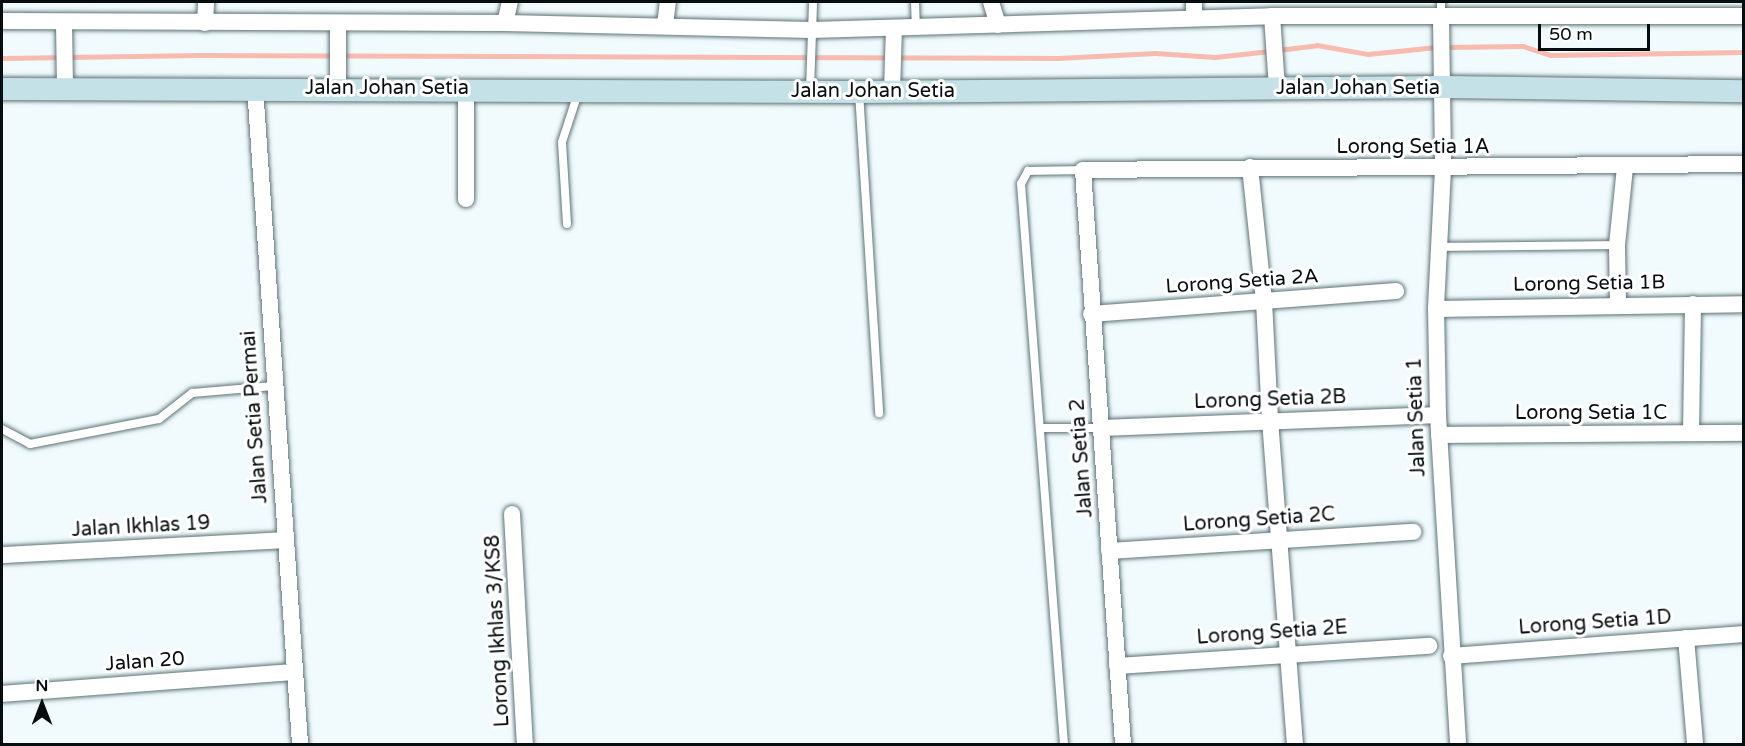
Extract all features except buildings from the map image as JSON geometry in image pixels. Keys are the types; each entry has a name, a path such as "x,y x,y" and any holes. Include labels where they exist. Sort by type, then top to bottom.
{"main road":[{"name":"Jalan Johan Setia","path":"2,89 65,81 255,87 337,77 466,88 579,89 811,80 859,92 892,80 1442,76 1743,91"}],"street":[{"path":"205,23 206,2"},
{"path":"505,23 510,2"},
{"path":"665,25 668,2"},
{"path":"991,2 998,25"},
{"path":"2,21 65,26 205,23 338,28 505,23 665,25 811,37 894,34 916,26 998,25 1194,10 1273,20 1441,15 1495,9 1576,8 1743,16"},
{"name":"Jalan Setia 1","path":"1441,15 1443,169 1436,309 1438,415 1458,744"},
{"path":"1273,20 1277,77"},
{"path":"65,26 65,81"},
{"path":"337,77 338,28"},
{"path":"892,80 894,34"},
{"name":"Jalan Setia Permai","path":"255,87 292,672 300,744"},
{"path":"466,88 466,199"},
{"name":"Lorong Setia 1A","path":"1083,170 1250,167 1443,169 1743,164"},
{"path":"1250,167 1264,301 1269,420 1282,538 1295,744"},
{"path":"1618,304 1617,245 1625,167"},
{"name":"Jalan Setia 2","path":"1083,170 1091,314 1103,428 1123,744"},
{"name":"Lorong Setia 2A","path":"1091,314 1396,291"},
{"name":"Lorong Setia 1B","path":"1436,309 1618,304 1743,304"},
{"path":"1691,433 1693,304"},
{"name":"Lorong Setia 2B","path":"1103,428 1438,415"},
{"name":"Lorong Setia 1C","path":"1439,435 1743,433"},
{"name":"Lorong Ikhlas 3/KS8","path":"512,514 525,744"},
{"name":"Lorong Setia 2C","path":"1109,551 1282,538 1413,532"},
{"name":"Jalan Ikhlas 19","path":"2,555 284,540"},
{"name":"Lorong Setia 1D","path":"1451,656 1743,634"},
{"path":"1686,638 1695,744"},
{"name":"Lorong Setia 2E","path":"1117,666 1290,652 1429,646"},
{"name":"Jalan 20","path":"2,694 292,672"}],"lane":[{"path":"811,80 813,2"},
{"path":"915,2 916,26"},
{"path":"567,224 562,142 579,89"},
{"path":"859,92 879,413"},
{"path":"1064,744 1022,179 1028,171 1083,170"},
{"path":"1438,247 1617,245"},
{"path":"2,429 30,444 159,419 192,393 274,386"},
{"path":"1042,428 1103,428"}],"waterway":[{"path":"1278,50 1317,45 1368,54 1437,47"},
{"path":"1445,47 1523,46 1551,55 1744,52"},
{"path":"2,58 200,55 1058,58 1155,53 1215,57 1270,51"}]}
